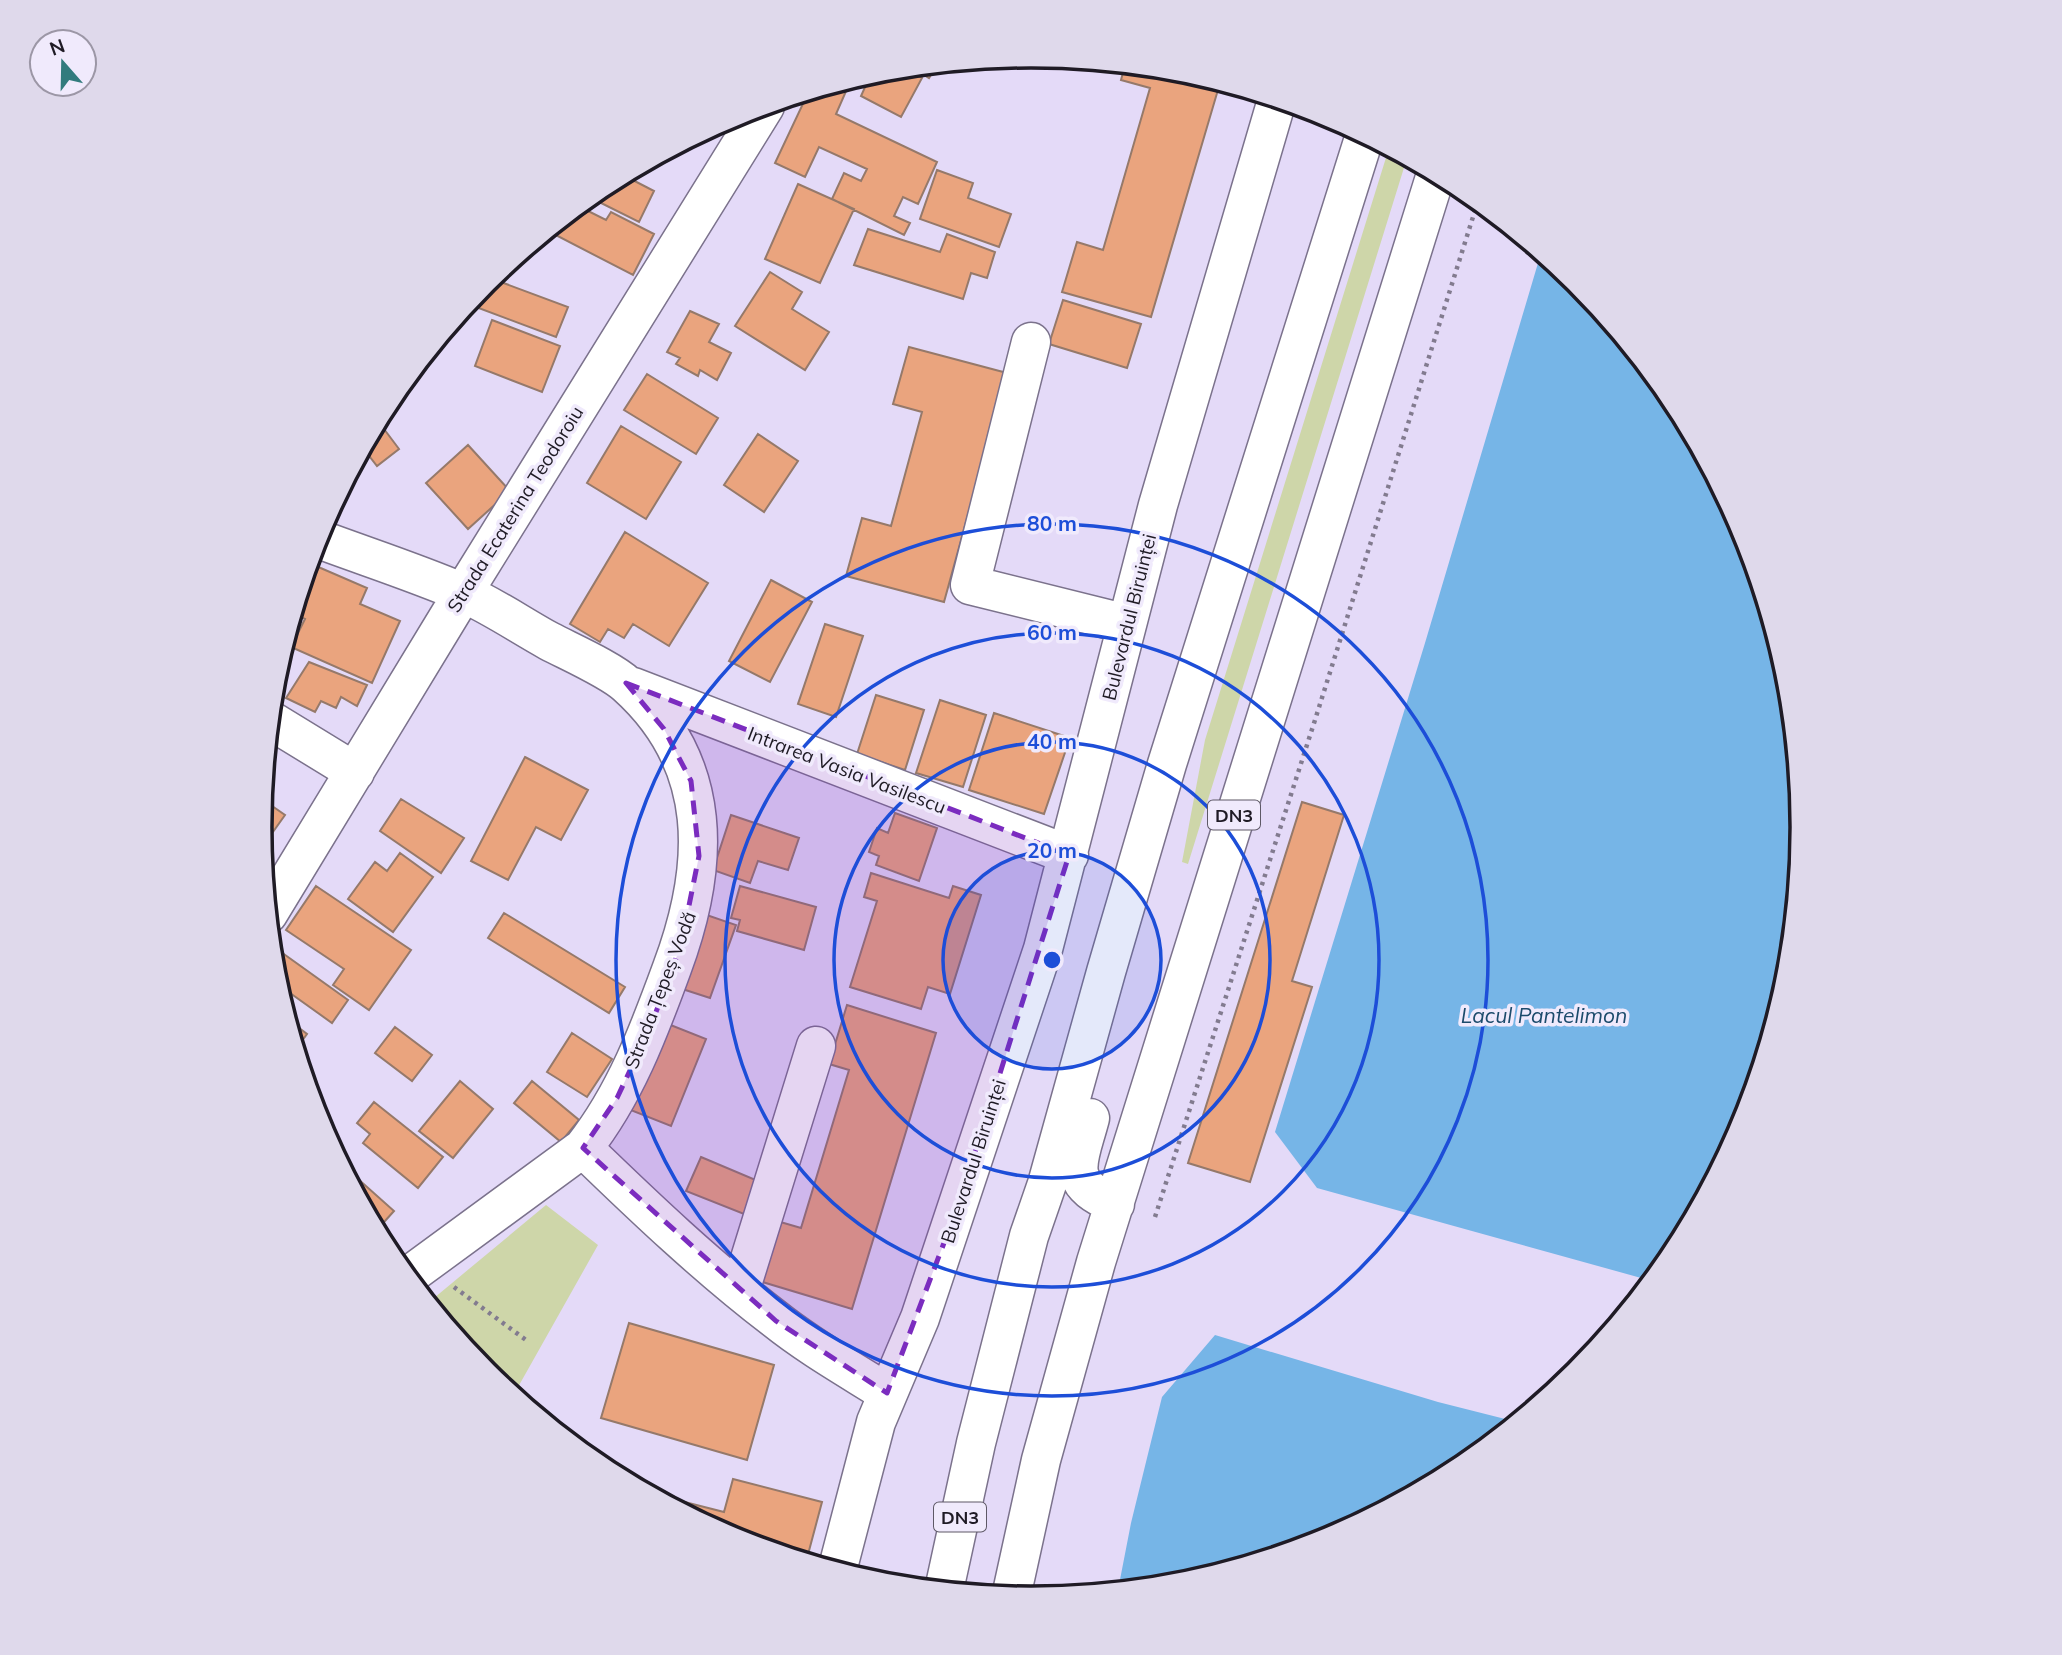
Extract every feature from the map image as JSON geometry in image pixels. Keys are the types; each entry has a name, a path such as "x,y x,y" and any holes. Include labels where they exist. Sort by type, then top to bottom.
{"street":[{"name":"Bulevardul Biruinței","path":"839,1562 876,1422 920,1318 1043,949 1158,505 1274,109"},
{"name":"Strada Ecaterina Teodoroiu","path":"275,902 756,120"},
{"name":"DN3","path":"946,1581 976,1443 1029,1236 1047,1184 1171,751 1362,145"},
{"name":"DN3","path":"1013,1586 1041,1460 1096,1262 1433,184"},
{"path":"1031,341 970,584 1127,624"},
{"name":"Strada Țepeș Vodă","path":"328,542 463,593 626,684 650,709 664,729 691,781 698,813 699,856 694,897 684,933 650,1028 617,1098 583,1148 417,1270"},
{"name":"Intrarea Vasia Vasilescu","path":"626,684 1069,855"},
{"path":"278,725 355,772"},
{"path":"1106,972 1116,994 1118,1013 1078,1166 1082,1184 1095,1196 1115,1204"},
{"path":"740,1291 816,1046"},
{"path":"583,1148 740,1291 797,1335 887,1392"}],"path":[{"path":"1155,1217 1475,212"},
{"path":"417,1270 444,1279 526,1340"}],"highlighted area":[{"path":"626,683 1069,855 958,1206 887,1393 776,1321 583,1148 617,1098 650,1028 681,945 699,856 691,781 664,729"}],"green space":[{"path":"1386,157 1404,167 1188,864 1182,862 1205,740"},
{"path":"546,1205 598,1245 518,1387 460,1328 435,1297"}],"water":[{"name":"Lacul Pantelimon","path":"1538,263 1602,327 1633,365 1689,448 1712,492 1750,583 1776,679 1784,728 1789,778 1789,877 1776,976 1764,1024 1750,1072 1712,1163 1689,1207 1641,1278 1317,1188 1275,1132"},
{"path":"1215,1335 1438,1402 1506,1419 1453,1459 1411,1485 1322,1529 1228,1561 1120,1581 1162,1397"}],"building":[{"path":"1123,74 1130,75 1217,92 1151,317 1062,292 1077,242 1103,250 1150,88 1121,80"},
{"path":"922,78 901,117 861,96 865,87"},
{"path":"846,91 836,114 937,162 918,204 903,197 894,216 910,223 904,235 832,199 844,173 861,181 867,169 819,147 805,177 775,163 803,104"},
{"path":"937,170 973,183 968,198 1011,214 999,247 920,219"},
{"path":"634,181 654,191 639,222 600,203"},
{"path":"798,184 854,209 820,283 765,259"},
{"path":"588,211 606,220 611,212 654,234 633,275 556,235"},
{"path":"868,229 940,252 947,234 995,252 987,278 971,273 963,299 854,265"},
{"path":"770,272 802,292 792,309 829,332 805,370 735,326"},
{"path":"503,283 568,307 556,337 478,308"},
{"path":"1063,300 1141,324 1127,368 1049,344"},
{"path":"690,311 719,324 709,342 731,353 717,380 700,370 698,376 676,364 680,358 667,352"},
{"path":"492,320 560,346 542,392 475,366"},
{"path":"909,347 1007,373 944,602 846,576 862,518 891,526 922,412 893,404"},
{"path":"647,374 718,418 696,454 624,410"},
{"path":"621,426 681,462 646,519 587,483"},
{"path":"385,430 399,449 377,466 369,456"},
{"path":"758,434 798,461 764,512 724,485"},
{"path":"468,445 510,491 468,529 426,483"},
{"path":"625,532 708,583 669,646 633,624 624,638 608,629 600,642 570,624"},
{"path":"318,567 367,588 360,604 400,621 372,683 294,648 305,619 302,618"},
{"path":"771,580 812,602 770,682 729,661"},
{"path":"825,624 863,636 836,717 798,704"},
{"path":"309,662 367,685 357,706 341,697 336,708 321,701 315,712 286,698"},
{"path":"876,695 924,710 905,770 857,754"},
{"path":"940,700 986,715 963,787 916,773"},
{"path":"994,713 1070,738 1044,814 969,790"},
{"path":"525,757 588,790 561,840 536,827 508,880 471,861"},
{"path":"401,799 464,838 441,873 380,831"},
{"path":"1302,802 1344,815 1292,981 1312,987 1250,1182 1188,1163"},
{"path":"272,806 285,815 272,833"},
{"path":"895,813 937,828 919,881 876,865 879,856 869,852 877,828 888,833"},
{"path":"731,815 799,838 788,870 758,861 750,883 713,870"},
{"path":"400,853 433,877 393,932 348,899 375,862 387,871"},
{"path":"871,873 949,898 953,886 981,895 950,994 928,987 921,1009 850,987 877,901 864,897"},
{"path":"316,886 411,950 369,1010 333,985 344,969 286,930"},
{"path":"740,886 816,907 804,950 737,931 740,920 731,918"},
{"path":"695,911 736,925 710,998 670,985"},
{"path":"504,913 625,987 609,1013 488,938"},
{"path":"282,953 348,1000 332,1023 290,993"},
{"path":"847,1005 936,1033 852,1309 759,1281 777,1221 801,1228 849,1070 829,1064"},
{"path":"663,1022 706,1039 671,1126 628,1109"},
{"path":"395,1027 432,1055 412,1081 375,1053"},
{"path":"299,1028 307,1034 303,1040"},
{"path":"572,1033 612,1059 587,1097 547,1072"},
{"path":"460,1081 493,1109 453,1158 419,1131"},
{"path":"532,1081 579,1120 561,1142 514,1103"},
{"path":"374,1102 443,1157 418,1188 363,1143 370,1134 357,1123"},
{"path":"701,1157 758,1181 744,1214 686,1191"},
{"path":"359,1179 394,1211 383,1223"},
{"path":"629,1323 774,1365 747,1460 601,1418"},
{"path":"733,1479 822,1502 808,1553 740,1529 682,1501 724,1512"}]}
